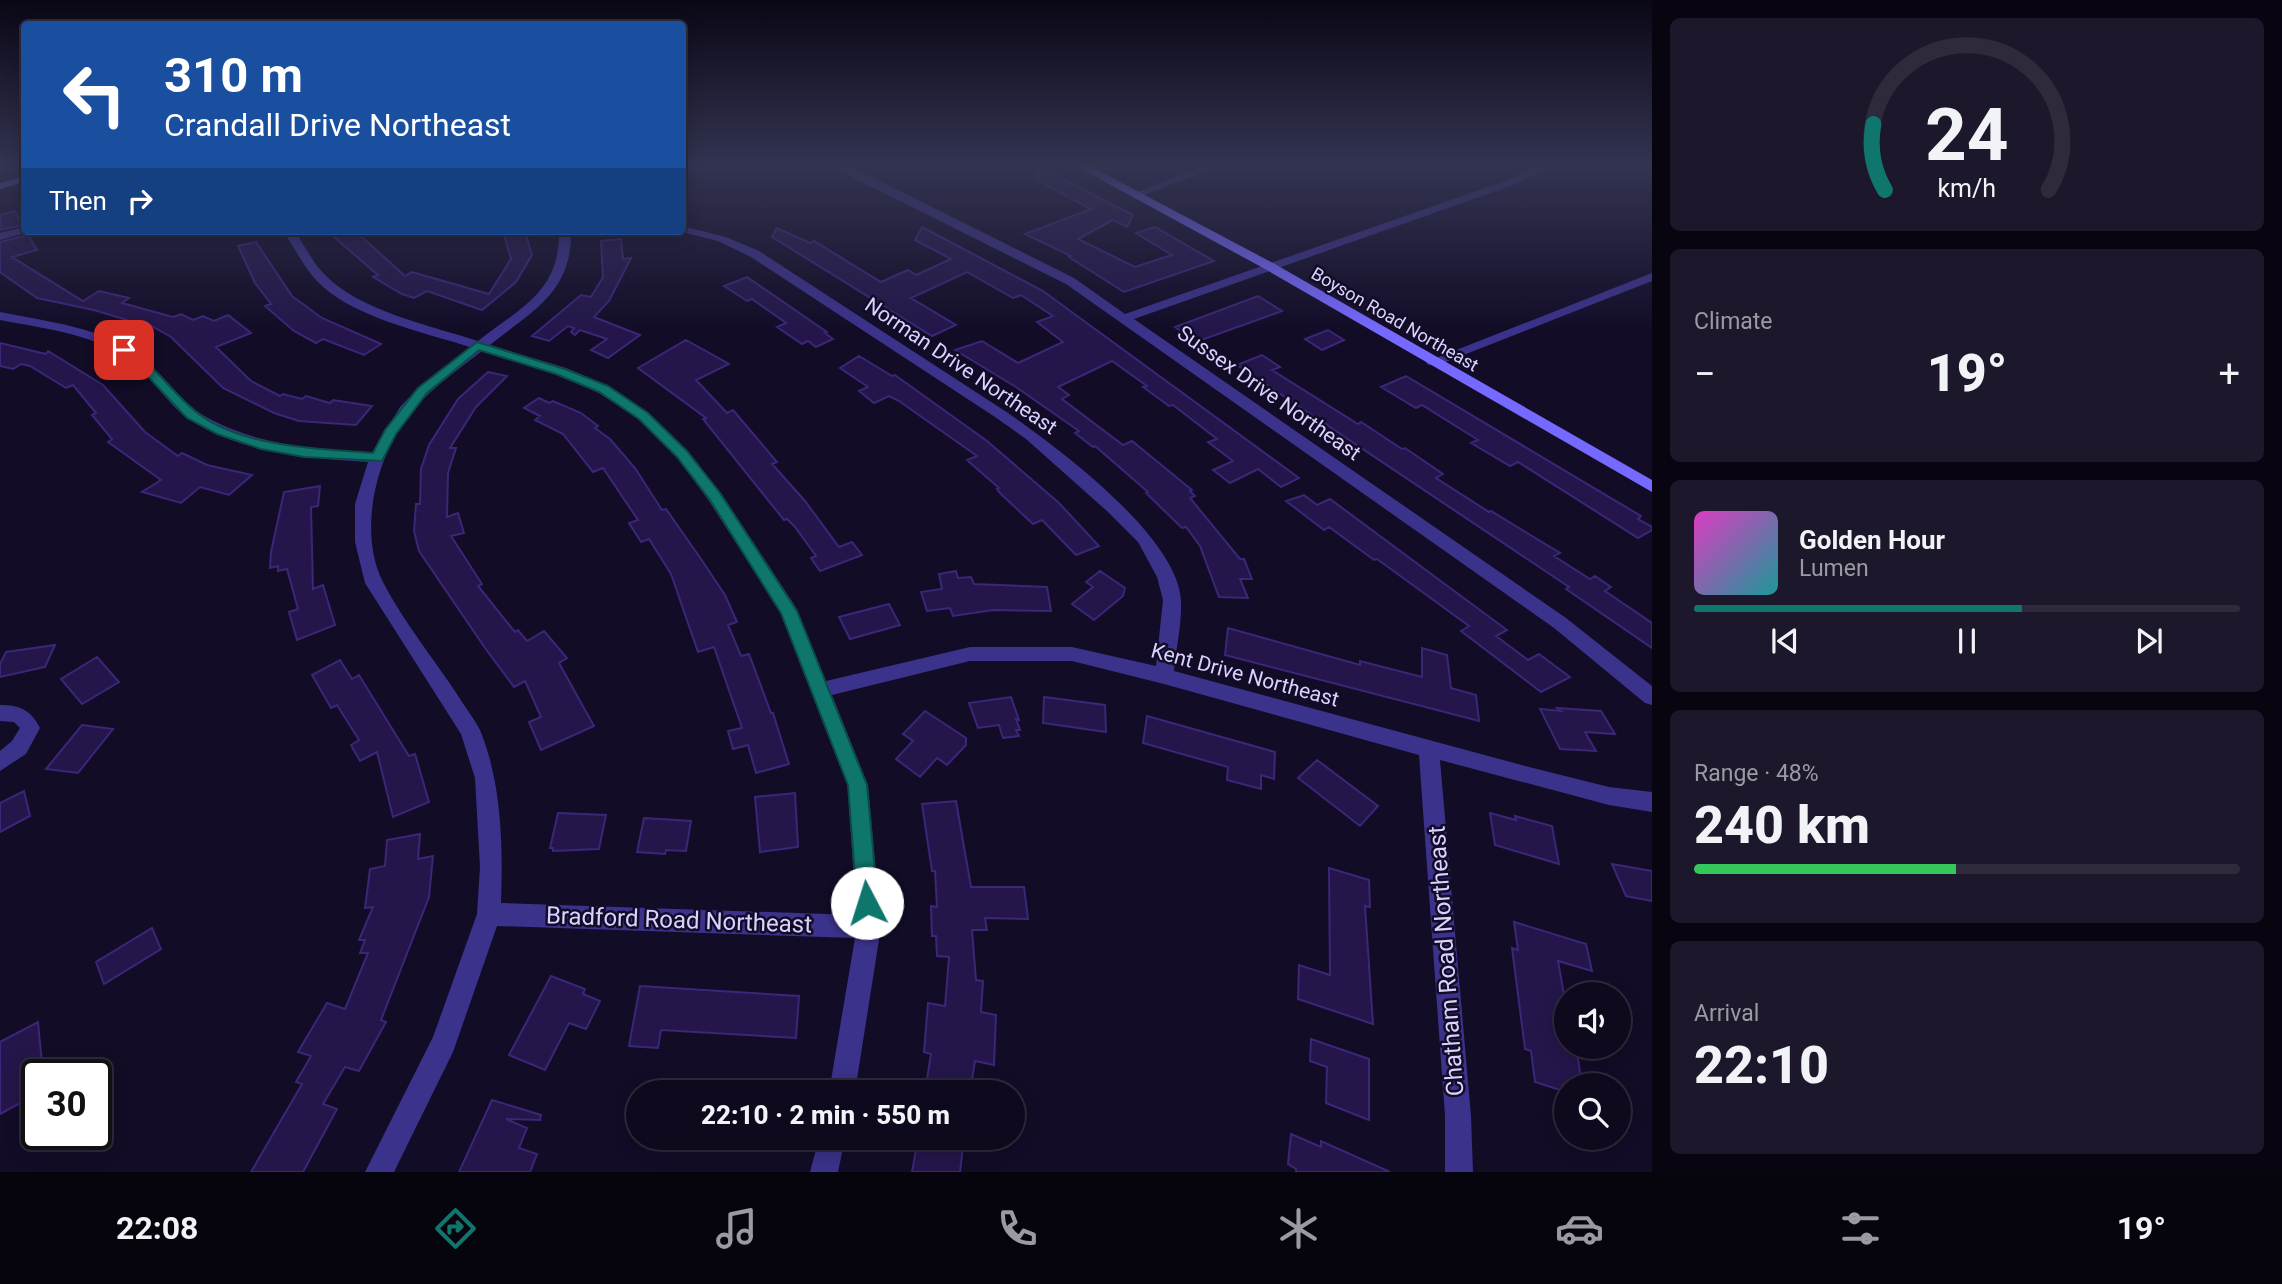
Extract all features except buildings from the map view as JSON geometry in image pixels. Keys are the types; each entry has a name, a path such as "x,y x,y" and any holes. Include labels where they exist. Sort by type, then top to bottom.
{"main road":[{"name":"Boyson Road Northeast","path":"1186,221 1652,488"}],"street":[{"name":"Sussex Drive Northeast","path":"953,221 1040,264 1125,318 1549,615 1652,697"},
{"path":"1125,318 1400,221"},
{"name":"Norman Drive Northeast","path":"686,230 722,239 767,262 1031,436 1114,508 1144,538 1166,577 1172,600 1164,676"},
{"path":"0,237 21,231"},
{"path":"292,235 321,278 349,299 404,323 561,372 603,389 643,416 682,454 715,497 789,611 858,785 869,927 844,1080"},
{"path":"379,1172 444,1043 489,914 490,822 485,778 470,731 374,583 363,542 363,504 377,458 390,433 422,390 543,296 553,285 565,261 566,235"},
{"path":"1433,362 1652,278"},
{"path":"0,316 106,342 124,350 140,361 185,410 222,431 261,445 304,452 377,458"},
{"name":"Kent Drive Northeast","path":"822,690 970,654 1072,654 1164,676 1609,796 1652,802"},
{"path":"0,713 16,713 25,718 30,728 27,740 0,762"},
{"name":"Chatham Road Northeast","path":"1429,749 1460,1172"},
{"name":"Bradford Road Northeast","path":"489,914 869,927"},
{"path":"824,1172 829,1150"}],"route":[{"path":"124,350 140,361 179,405 192,415 222,431 261,445 304,452 377,458 390,433 422,390 477,346 561,372 603,389 643,416 682,454 715,497 789,611 858,785 867,903"}]}
